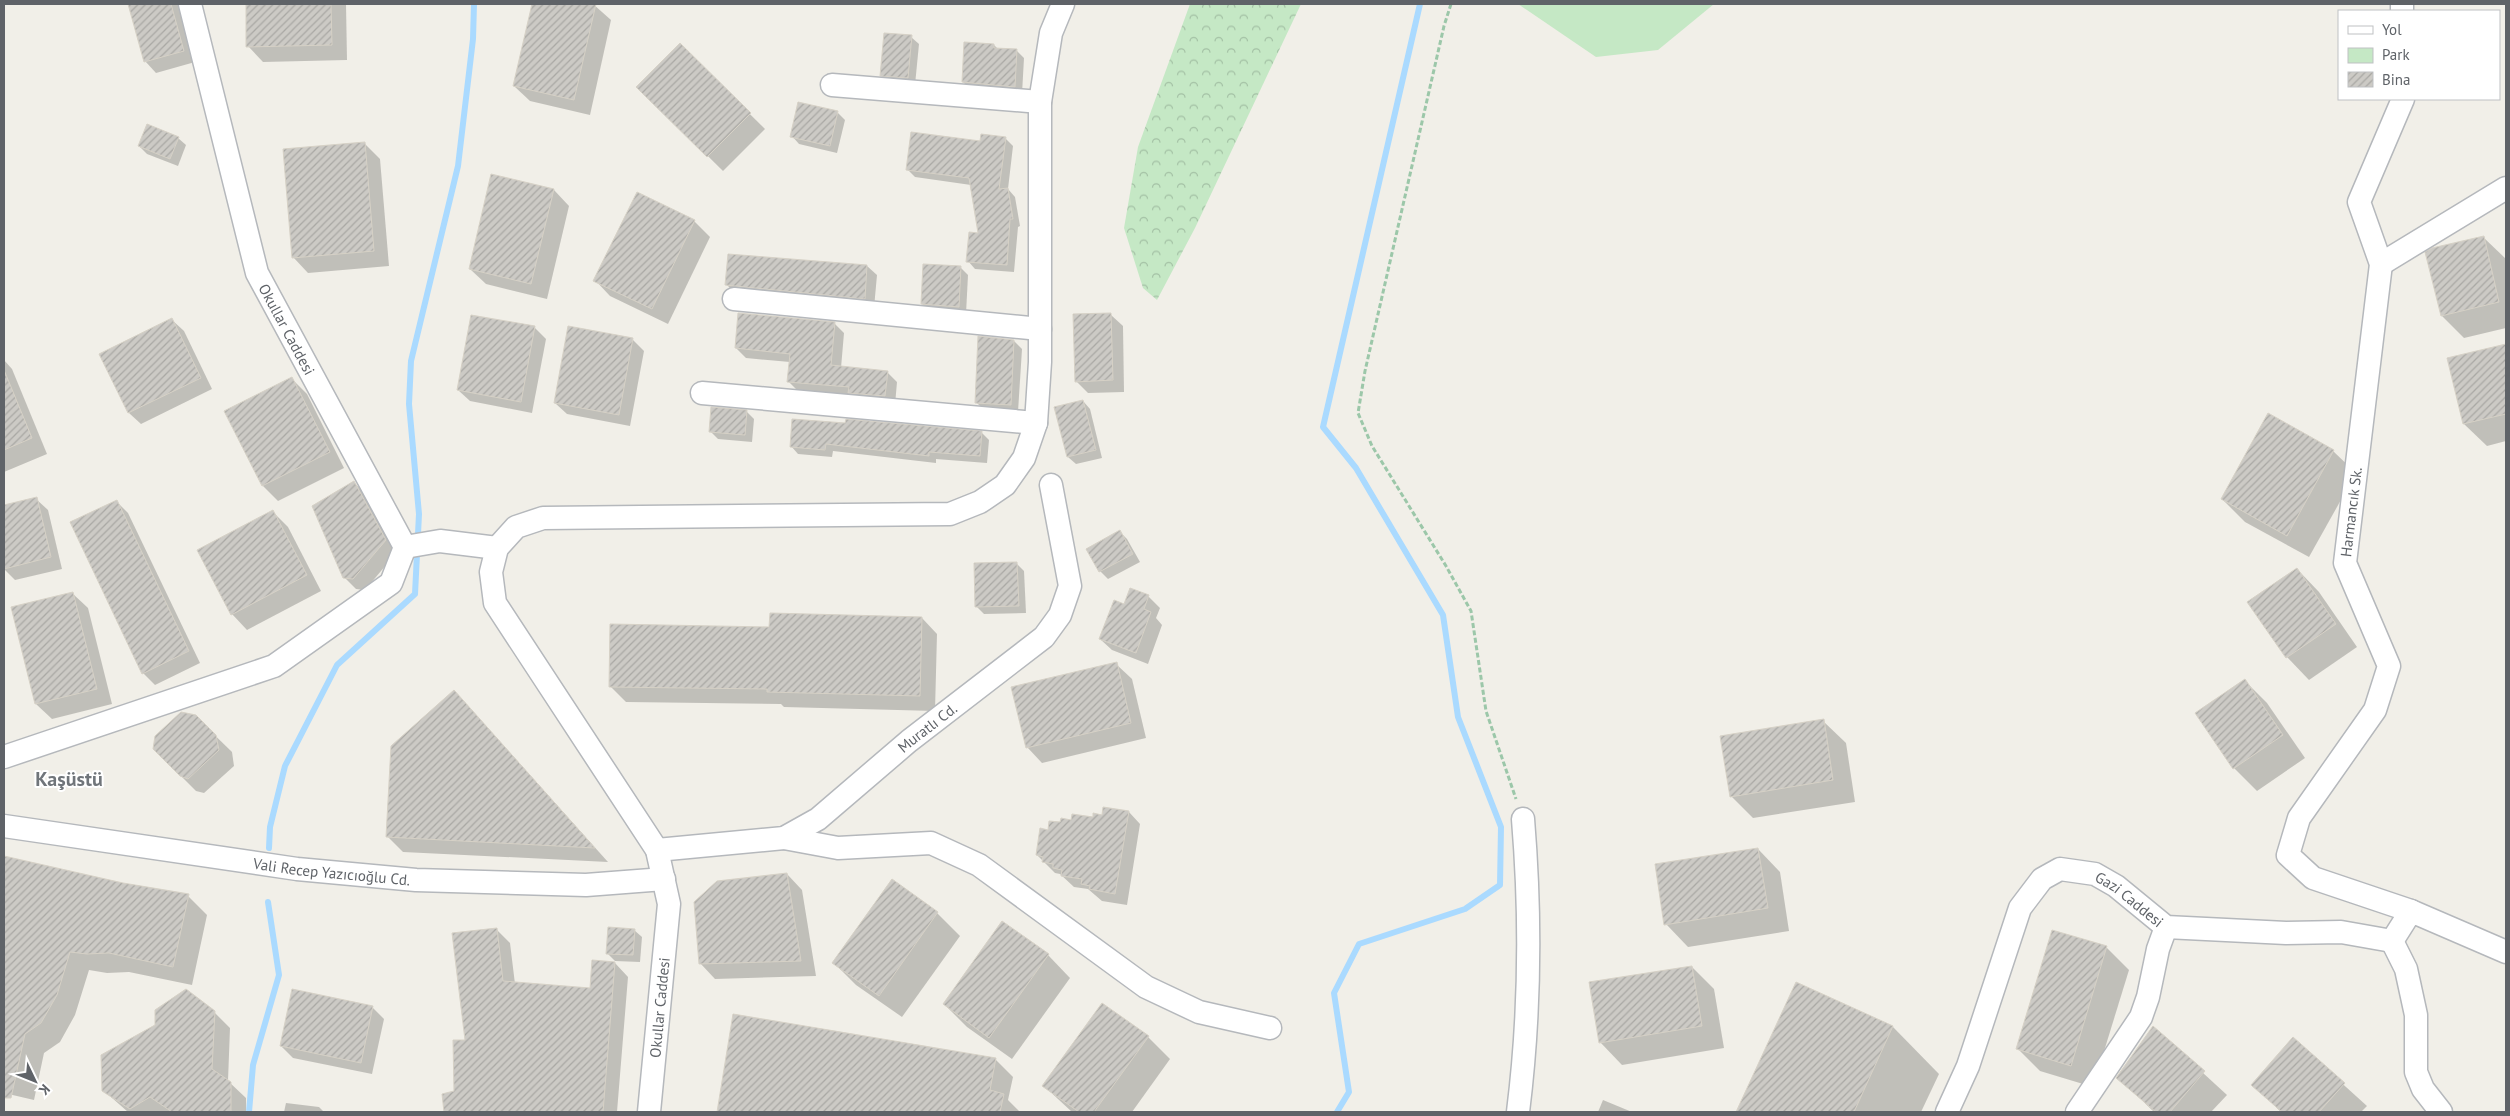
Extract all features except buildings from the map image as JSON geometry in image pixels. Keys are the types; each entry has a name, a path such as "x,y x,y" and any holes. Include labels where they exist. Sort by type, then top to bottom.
{"street":[{"name":"Okullar Caddesi","path":"190,4 257,273 405,547"},
{"path":"4,757 274,666 391,583 405,547 440,542 497,548 516,527 543,518 950,514 980,502 1005,485 1024,458 1036,422 1040,329 1040,102 1051,33 1063,4"},
{"path":"832,85 1040,102"},
{"name":"Harmancık Sk.","path":"2403,100 2359,202 2381,264 2345,563 2389,666 2375,710 2299,818 2288,855 2313,878 2411,911"},
{"path":"2381,264 2506,188"},
{"path":"734,299 1040,329"},
{"path":"702,393 1036,422"},
{"name":"Muratlı Cd.","path":"657,850 784,838 818,819 909,741 1044,637 1060,615 1070,586 1051,485"},
{"name":"Okullar Caddesi","path":"497,548 491,572 495,603 657,850 669,904 649,1112"},
{"path":"1518,1112 1526,1049 1527,873 1523,819"},
{"name":"Vali Recep Yazıcıoğlu Cd.","path":"4,826 297,869 416,880 586,885 664,879"},
{"path":"784,838 838,848 931,843 979,865 1146,987 1199,1012 1270,1028"},
{"name":"Gazi Caddesi","path":"1947,1112 1968,1066 2020,908 2042,879 2060,870 2095,874 2116,886 2166,927 2286,933 2341,932 2392,941"},
{"path":"2441,1112 2423,1089 2416,1072 2416,1015 2406,969 2392,941 2411,911 2506,952"},
{"path":"2077,1112 2141,1018 2148,997 2158,949 2166,927"}],"path":[{"path":"1451,4 1444,26 1367,361 1358,412 1372,446 1446,566 1471,611 1486,712 1523,819"}],"green space":[{"path":"1190,4 1301,4 1195,228 1157,300 1143,288 1124,228 1138,147"},
{"path":"1518,4 1714,4 1658,50 1596,57"}],"waterway":[{"path":"269,848 270,827 285,766 337,665 415,594 419,514 409,404 411,361 458,166 473,39 474,4"},
{"path":"1337,1112 1349,1092 1334,993 1359,944 1465,909 1500,885 1501,827 1458,717 1443,615 1356,468 1323,427 1420,4"},
{"path":"249,1112 253,1065 279,975 268,902"}],"district":[{"name":"Kaşüstü","path":"69,779"}]}
